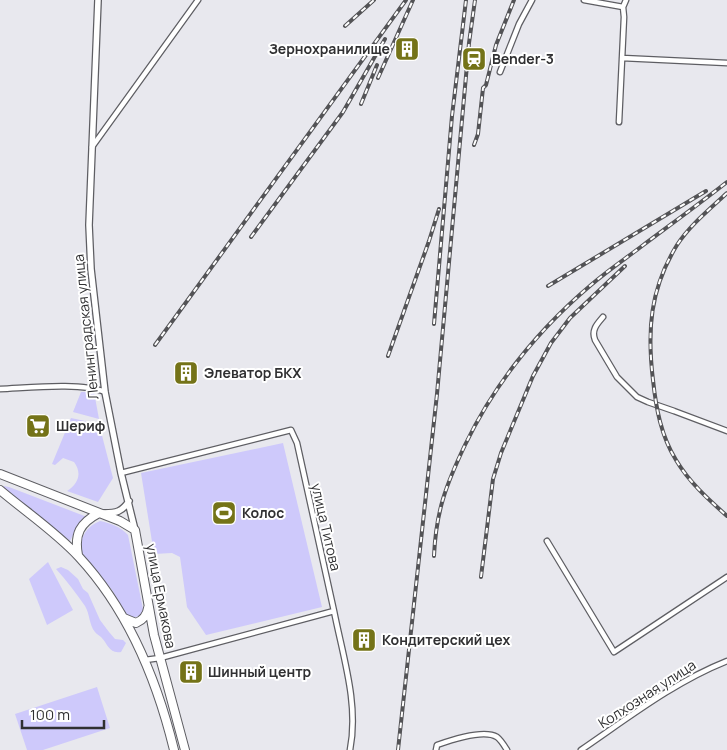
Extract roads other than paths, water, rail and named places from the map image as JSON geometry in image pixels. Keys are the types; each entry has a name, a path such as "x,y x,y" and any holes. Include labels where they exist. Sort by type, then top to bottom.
{"main road":[{"name":"улица Ермакова","path":"0,474 120,520 135,530 160,658 185,750"},
{"path":"0,490 78,556 102,584 123,616 145,660 167,719 174,750"},
{"path":"78,556 76,543 79,532 84,523 100,512"},
{"path":"123,616 129,621 136,623 147,614 149,603"}],"street":[{"name":"Ленинградская улица","path":"98,0 89,225 91,270 104,392 135,530"},
{"path":"92,147 198,0"},
{"path":"500,72 519,24 532,0"},
{"path":"584,0 623,7"},
{"path":"619,122 623,7 626,0"},
{"path":"622,58 727,63"},
{"path":"604,317 593,330 595,340 617,377 637,397 727,432"},
{"path":"0,389 77,387 95,388 104,392"},
{"name":"улица Титова","path":"121,473 291,430 297,443 334,611"},
{"path":"100,512 117,513 124,509 128,501"},
{"path":"547,541 614,652 727,577"},
{"path":"145,660 160,658 334,611 353,702 350,750"},
{"name":"Колхозная улица","path":"581,750 700,672 727,661"},
{"path":"436,750 437,745 481,734 495,736 507,750"}],"railway":[{"path":"345,26 374,0"},
{"path":"155,345 406,0"},
{"path":"378,78 413,0"},
{"path":"434,324 452,116 466,0"},
{"path":"398,750 437,394 469,43 475,0"},
{"path":"474,145 478,134 483,88 486,85 496,45 514,0"},
{"path":"251,237 343,112 385,39"},
{"path":"361,104 377,65"},
{"path":"434,556 437,525 452,473 490,400 520,358 554,320 591,285 727,182"},
{"path":"548,286 706,191"},
{"path":"727,193 688,231 668,261 656,294 650,344 656,401 666,441 687,476 727,516"},
{"path":"388,356 439,209"},
{"path":"481,577 493,479 501,453 533,376 551,343 570,318 625,266"}],"place":[{"name":"Зернохранилище","path":"407,49"},
{"name":"Bender-3","path":"474,59"},
{"name":"Элеватор БКХ","path":"186,373"},
{"name":"Шериф","path":"38,426"},
{"name":"Колос","path":"224,513"},
{"name":"Кондитерский цех","path":"364,640"},
{"name":"Шинный центр","path":"191,672"}]}
